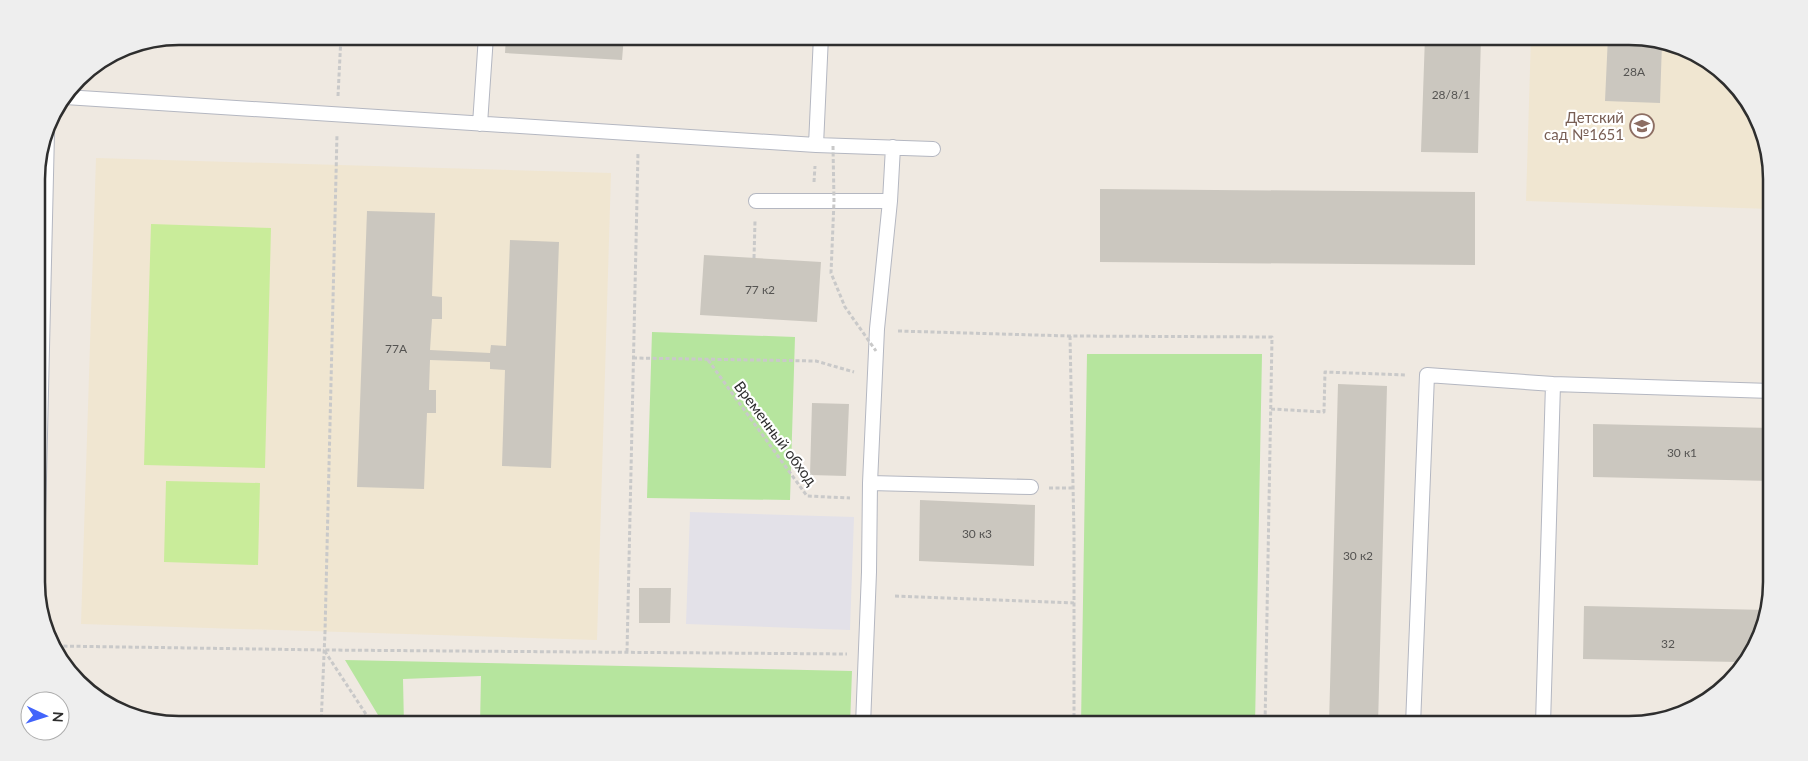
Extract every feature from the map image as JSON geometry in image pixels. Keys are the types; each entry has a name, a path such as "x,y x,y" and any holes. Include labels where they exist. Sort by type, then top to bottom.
{"lane":[{"path":"480,124 485,45"},
{"path":"816,145 821,45"},
{"path":"73,98 833,146 933,148"},
{"path":"863,716 876,351 893,147"},
{"path":"45,218 46,160"},
{"path":"756,201 890,201"},
{"path":"1413,716 1427,375 1554,384 1763,391"},
{"path":"1544,716 1554,384"},
{"path":"870,483 1031,487"}],"path":[{"path":"321,716 334,185 341,45"},
{"path":"628,652 638,134"},
{"path":"813,201 816,145"},
{"path":"833,146 834,201 831,273 845,306 876,351"},
{"path":"754,258 756,201"},
{"path":"905,332 1070,336 1272,337 1265,716"},
{"path":"1070,336 1074,716"},
{"path":"633,358 816,361 875,378"},
{"name":"Временный обход","path":"707,360 807,496 870,499"},
{"path":"1271,409 1324,412 1325,372 1427,375"},
{"path":"895,596 1074,603"},
{"path":"62,646 865,654"},
{"path":"324,650 367,716"}],"shaded area":[{"name":"Детский сад №1651","path":"1531,45 1646,46 1672,52 1696,63 1724,84 1745,112 1753,128 1762,162 1763,209 1526,201"},
{"path":"96,158 611,173 597,640 81,624"},
{"path":"690,512 854,517 850,630 686,624"}],"green space":[{"path":"151,224 271,228 265,468 144,465"},
{"path":"652,332 795,337 790,500 647,498"},
{"path":"1087,354 1262,354 1255,716 1081,716"},
{"path":"166,481 260,483 258,565 164,562"},
{"path":"345,660 852,671 850,716 480,716 481,676 403,679 404,716 379,716"}],"building":[{"path":"505,45 623,45 622,60 505,53"},
{"path":"1425,45 1481,45 1478,153 1421,152"},
{"path":"1608,45 1646,46 1662,50 1660,103 1605,101"},
{"path":"1100,189 1475,192 1475,265 1100,262"},
{"path":"367,211 435,213 432,296 442,297 442,319 432,319 430,350 490,353 491,345 506,346 510,240 559,242 551,468 502,466 505,370 490,369 490,362 430,360 429,390 436,390 436,413 427,413 424,489 357,487"},
{"path":"704,255 821,262 817,322 700,315"},
{"path":"1338,384 1387,386 1378,716 1329,716"},
{"path":"812,403 849,404 846,476 810,475"},
{"path":"1593,424 1763,428 1763,481 1593,477"},
{"path":"920,500 1035,505 1034,566 919,561"},
{"path":"639,588 671,588 670,623 639,623"},
{"path":"1584,606 1760,610 1749,641 1736,662 1583,659"}],"place":[{"name":"Детский сад №1651","path":"1642,126"}]}
